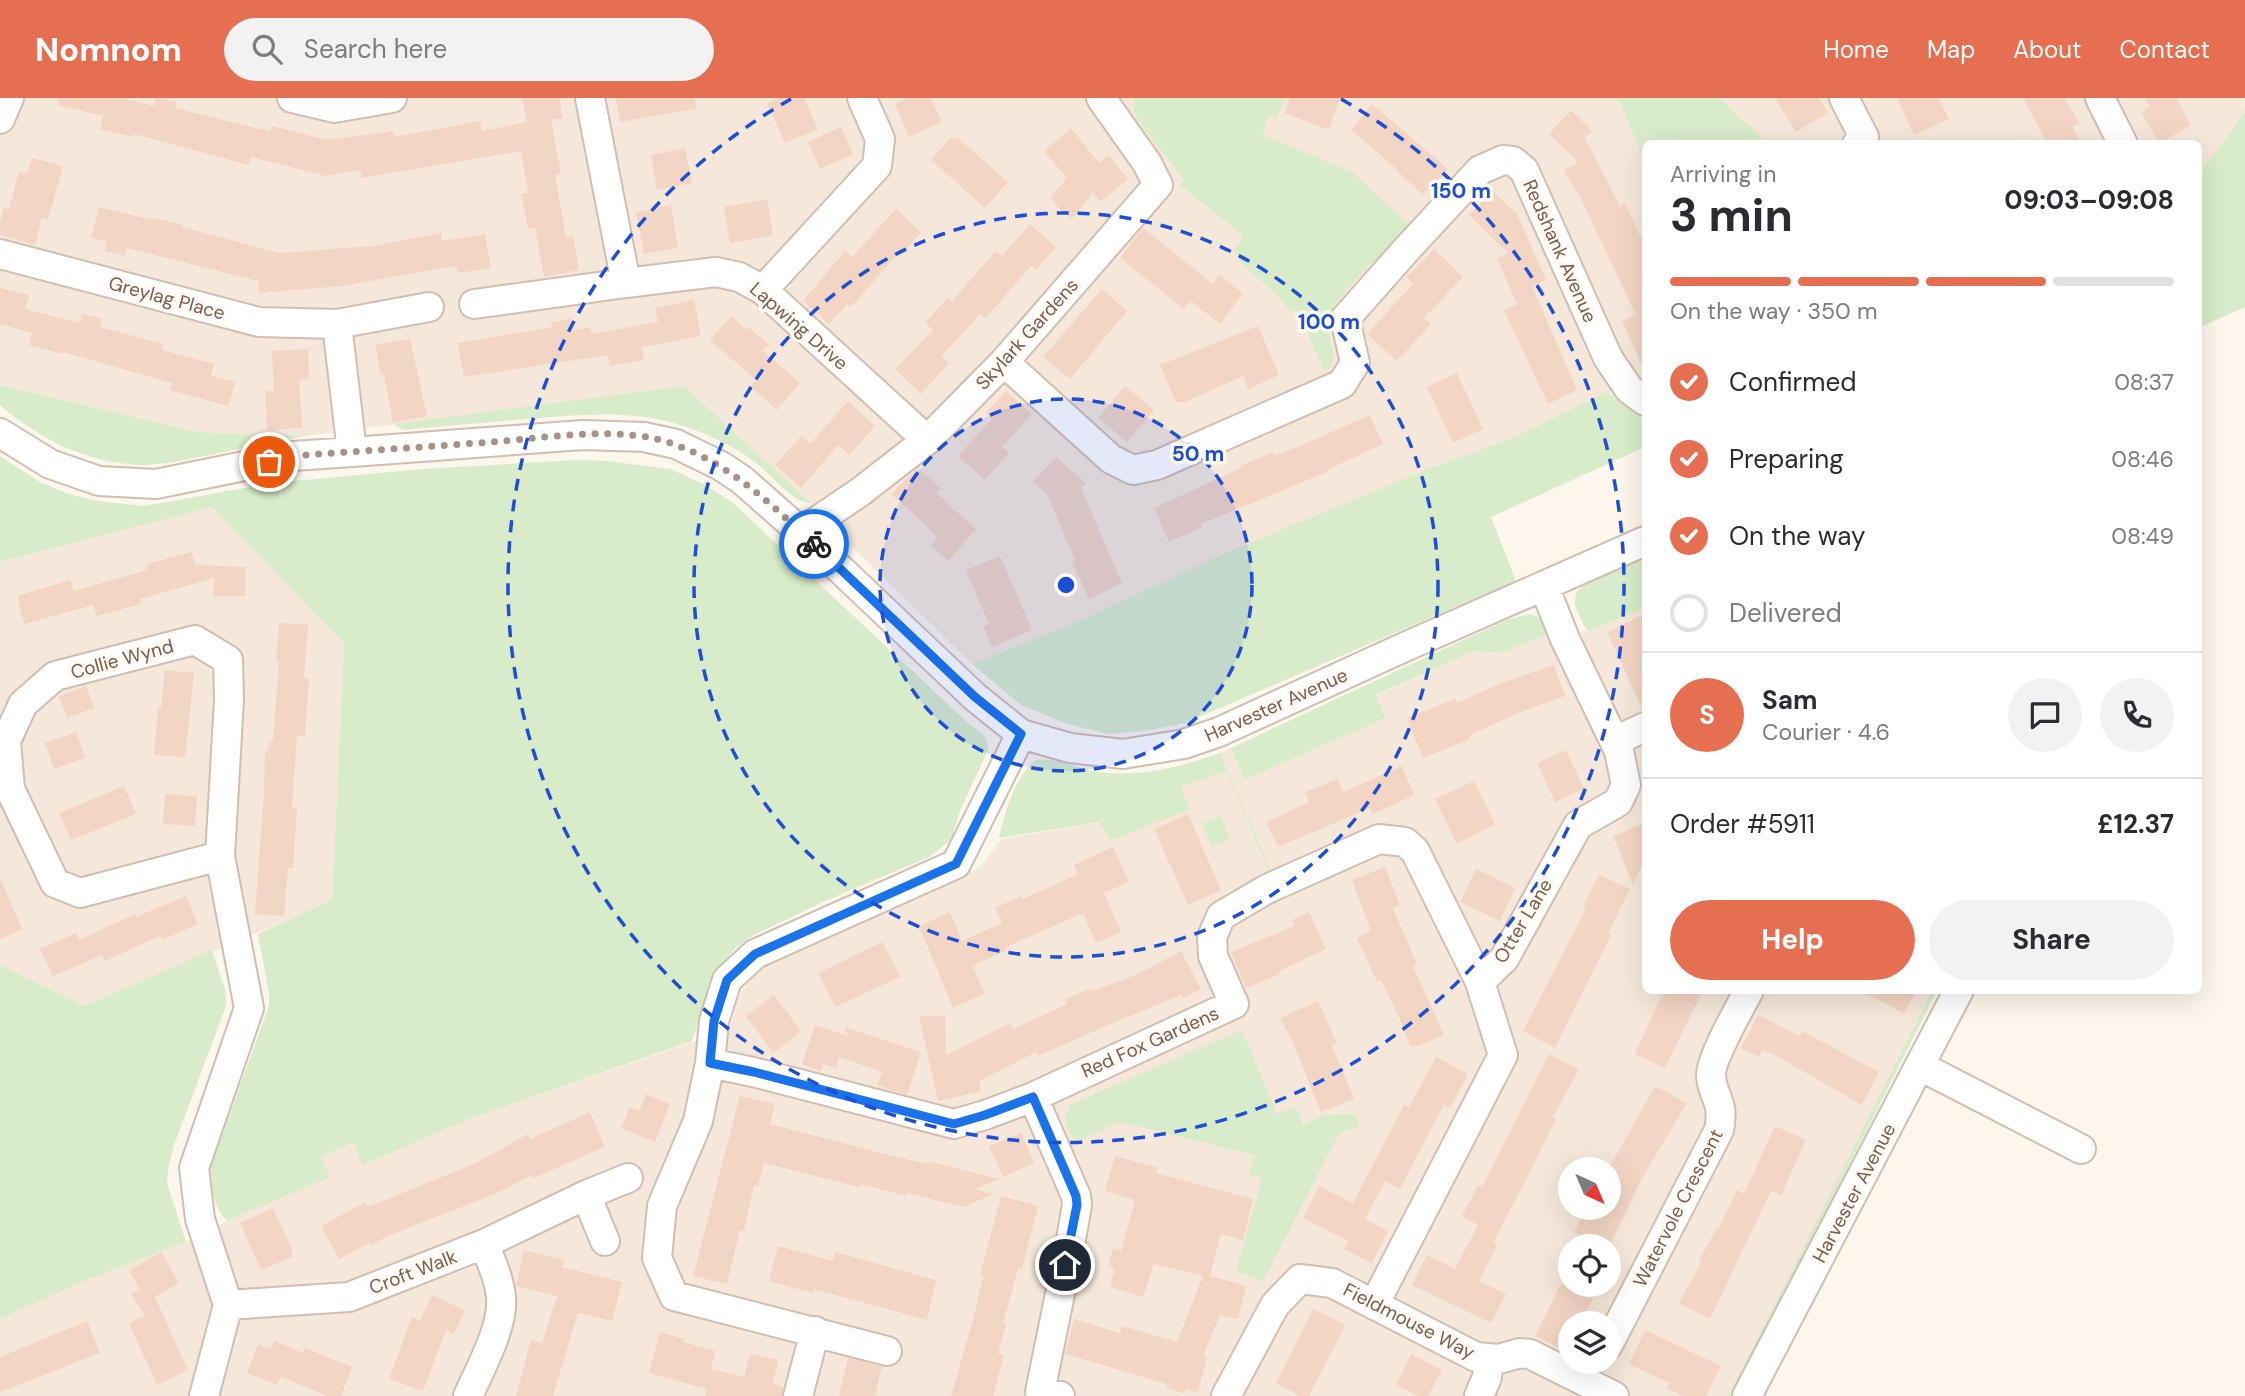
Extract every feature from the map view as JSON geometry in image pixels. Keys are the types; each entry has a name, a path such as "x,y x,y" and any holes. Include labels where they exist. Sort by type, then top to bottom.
{"street":[{"path":"0,119 9,98"},
{"path":"292,98 334,108 392,98"},
{"path":"590,98 626,284"},
{"path":"763,290 877,166 880,139 862,98"},
{"name":"Skylark Gardens","path":"801,532 860,492 927,440 1004,362 1158,185 1147,163 1101,98"},
{"path":"1844,98 1864,136 1860,140"},
{"path":"2100,98 2121,140"},
{"name":"Redshank Avenue","path":"1004,362 1111,459 1133,470 1157,465 1342,384 1355,363 1345,319 1479,170 1503,160 1513,161 1524,170 1608,358 1629,389 1642,399"},
{"name":"Greylag Place","path":"0,254 259,322 337,324 429,307"},
{"name":"Lapwing Drive","path":"474,304 716,272 740,276 763,290 927,440"},
{"path":"337,324 352,452"},
{"name":"Harvester Avenue","path":"0,433 50,464 99,481 156,484 293,456 583,435 644,437 676,444 721,466 742,480 801,532 975,697 1021,734 1070,748 1124,754 1184,744 1219,732 1642,542"},
{"name":"Otter Lane","path":"1374,1305 1503,1055 1480,982 1504,959 1578,825 1622,797 1626,780 1615,741 1565,639 1544,586"},
{"name":"Collie Wynd","path":"220,856 80,893 55,883 10,789 6,741 23,704 55,676 195,640 228,660 229,700 220,856 249,1008 194,1168 200,1219 228,1305"},
{"path":"1615,741 1642,728"},
{"path":"887,1351 674,1296 657,1258 662,1206 698,1121 710,1063 714,1021 727,980 755,954 956,864 1021,734"},
{"name":"Red Fox Gardens","path":"710,1063 954,1124 985,1115 1033,1097 1234,1004 1213,956 1212,937 1221,916 1267,889 1379,839 1405,842 1415,851 1480,982"},
{"name":"Watervole Crescent","path":"1621,1320 1719,1130 1721,1108 1711,1075 1714,1061 1747,994"},
{"name":"Harvester Avenue","path":"1747,1396 1957,994"},
{"path":"1920,1066 2081,1149"},
{"path":"1033,1097 1076,1196 1077,1205 1040,1392 1060,1396"},
{"name":"Croft Walk","path":"228,1305 349,1297 484,1244 628,1178"},
{"path":"586,1195 605,1241"},
{"path":"468,1396 495,1336 501,1298 495,1271 484,1244"},
{"name":"Fieldmouse Way","path":"1226,1396 1275,1305 1300,1279 1332,1283 1465,1352 1489,1359"},
{"path":"204,1396 228,1305"},
{"path":"798,1396 816,1331"},
{"path":"1479,1396 1487,1377 1489,1359 1520,1353 1558,1362"},
{"path":"1595,1374 1614,1396"}],"shaded area":[{"path":"0,98 2244,98 2245,112 2202,171 2202,140 1642,140 1642,419 1607,392 1512,438 1428,469 1086,618 972,664 847,542 811,503 683,387 305,436 197,432 0,385"},
{"path":"212,507 344,643 332,901 85,1006 0,965 0,562"},
{"path":"1642,608 1642,994 1930,994 1728,1396 0,1396 0,1319 84,1281 186,1242 227,1221 329,1177 321,1157 354,1143 364,1165 469,1119 730,1029 738,997 759,968 781,953 981,867 1001,839 1100,822 1107,838 1189,809 1181,787 1226,771 1269,873 1220,753 1231,748 1244,780 1386,718 1376,696 1474,651 1502,653 1543,634 1589,631"}],"green space":[{"path":"1134,98 1284,98 1276,118 1269,115 1262,135 1352,172 1410,225 1350,286 1332,311 1329,326 1334,360 1325,373 1297,309 1290,312 1277,295 1240,260 1234,251 1244,236 1180,185 1184,180 1138,120 1134,110"},
{"path":"1614,98 1719,98 1764,140 1642,140 1642,156 1621,104"},
{"path":"2245,112 2245,307 2202,326 2202,171"},
{"path":"0,385 197,432 305,436 167,463 141,465 102,460 48,439 15,418 0,405"},
{"path":"684,386 811,503 797,499 747,456 715,438 651,418 573,415 403,430 394,424"},
{"path":"1607,392 1642,419 1642,448 1491,517 1516,581 1185,723 1146,731 1108,734 1065,723 1021,705 972,664 1086,618 1223,554 1428,469 1512,438"},
{"path":"0,456 40,482 71,495 144,506 272,483 422,469 577,460 670,469 704,484 733,503 984,735 989,748 961,808 951,840 929,857 825,901 752,936 734,949 713,978 692,1041 469,1119 363,1165 353,1143 321,1157 330,1177 227,1221 218,1209 213,1195 211,1165 269,1006 258,934 332,900 344,643 212,507 0,562"},
{"path":"1642,559 1642,608 1589,631 1575,606 1578,591 1594,578"},
{"path":"1530,614 1540,618 1548,634 1502,653 1474,651 1376,695 1386,718 1244,780 1231,748 1509,619"},
{"path":"1220,753 1272,873 1270,874 1226,771 1181,787 1190,809 1114,839 1108,838 1099,822 999,838 1016,786 1035,760 1057,761 1093,771 1125,774 1174,767"},
{"path":"1221,816 1230,839 1212,847 1202,824"},
{"path":"212,950 226,993 226,1006 174,1145 167,1183 186,1242 84,1281 0,1319 0,965 85,1006"},
{"path":"1930,994 1935,994 1733,1396 1728,1396"},
{"path":"1242,1030 1277,1114 1295,1106 1303,1125 1323,1115 1355,1114 1359,1126 1339,1133 1263,1282 1236,1271 1262,1178 1249,1174 1254,1155 1120,1122 1075,1142 1064,1119 1071,1104"}],"building":[{"path":"58,98 122,98 154,106 156,98 159,98 176,102 175,108 243,125 270,131 272,126 327,140 393,131 394,137 480,121 482,131 527,122 522,98 559,98 563,118 551,120 561,174 555,175 566,237 573,236 579,270 544,277 535,228 528,229 521,194 528,193 521,151 362,178 360,170 326,176 251,157 249,165 134,134 133,137 100,129 103,116 58,105"},
{"path":"616,98 695,98 696,109 620,122"},
{"path":"779,98 804,98 818,129 785,143 767,104"},
{"path":"908,98 931,98 942,122 909,137 895,104"},
{"path":"1290,98 1340,98 1329,130 1285,113"},
{"path":"1775,98 1819,98 1828,113 1796,132"},
{"path":"1897,98 1939,98 1949,119 1914,135"},
{"path":"2023,98 2065,98 2079,123 2072,127 2080,140 2046,140"},
{"path":"2145,98 2176,98 2191,125 2164,140 2157,140 2141,112 2150,107"},
{"path":"1372,104 1448,169 1424,195 1351,130"},
{"path":"1571,110 1592,131 1585,138 1620,206 1625,203 1642,240 1642,365 1622,321 1636,315 1581,199 1564,170 1578,162 1549,134"},
{"path":"841,127 853,154 820,169 808,142"},
{"path":"1071,128 1099,163 1109,155 1128,179 1100,202 1093,192 1072,219 1059,209 1051,197 1067,178 1044,151"},
{"path":"950,138 958,138 1008,182 985,208 931,160"},
{"path":"685,148 692,183 657,190 651,155"},
{"path":"32,158 63,166 48,220 42,218 35,245 0,235 4,208 9,209 19,172 27,174"},
{"path":"1493,191 1517,214 1546,280 1532,286 1577,390 1548,404 1504,310 1517,304 1497,258 1508,253 1469,215"},
{"path":"767,199 773,235 730,243 724,207"},
{"path":"671,205 678,248 644,254 636,212"},
{"path":"99,207 183,225 182,227 279,253 373,246 441,233 442,241 485,234 491,268 458,273 456,266 341,286 259,293 258,281 127,248 125,256 105,251 107,242 91,238"},
{"path":"896,209 921,232 851,307 847,304 829,324 803,301 845,251 852,257"},
{"path":"1030,224 1056,247 1036,270 1031,266 986,318 980,314 942,356 949,363 921,394 895,369 933,330 925,323 948,297 952,301 996,251 1002,256"},
{"path":"1143,228 1213,284 1220,275 1243,293 1220,324 1191,301 1184,309 1120,258"},
{"path":"1434,249 1463,277 1424,318 1431,324 1397,361 1367,334 1413,284 1407,277"},
{"path":"0,288 29,295 25,309 80,323 82,314 102,319 100,327 163,344 162,350 214,364 211,376 235,382 228,406 170,390 172,383 29,345 32,333 0,324"},
{"path":"1102,289 1127,311 1070,379 1043,357"},
{"path":"694,300 701,336 642,347 644,360 610,366 608,355 464,377 457,343 552,327 551,323 571,318 574,330 590,327 591,334 658,322 655,308"},
{"path":"731,316 769,345 763,351 800,383 777,410 750,386 756,380 710,340"},
{"path":"1258,326 1279,375 1248,389 1243,376 1185,402 1176,402 1160,365"},
{"path":"410,339 427,416 393,423 375,345"},
{"path":"308,349 309,379 299,380 302,428 267,430 265,390 274,393 272,351"},
{"path":"1457,373 1483,429 1453,443 1427,387"},
{"path":"1125,386 1154,410 1127,442 1098,418"},
{"path":"1006,391 1032,414 1002,447 1009,453 985,480 958,456 992,419 986,413"},
{"path":"848,401 875,426 849,455 838,445 801,488 775,465 801,436 810,444"},
{"path":"1370,415 1383,444 1327,472 1201,524 1202,527 1169,542 1154,508 1241,468 1240,466 1273,452 1275,455 1300,446"},
{"path":"1056,457 1086,483 1081,488 1122,583 1089,599 1047,494 1033,482"},
{"path":"918,468 941,488 936,493 976,529 948,561 931,546 938,538 891,494"},
{"path":"192,552 195,565 246,567 245,596 213,596 214,578 140,599 141,604 96,616 93,605 24,624 17,596 70,580 74,591 148,570 147,564"},
{"path":"1000,556 1032,630 992,647 983,626 989,624 966,570"},
{"path":"1642,615 1642,709 1607,632"},
{"path":"279,623 308,625 304,678 309,679 305,736 297,736 292,807 297,808 293,868 288,868 284,916 255,914 265,750 268,751 269,741 273,741"},
{"path":"1554,665 1565,696 1523,711 1470,735 1471,739 1423,758 1407,718 1455,699 1457,703 1501,683"},
{"path":"165,670 194,673 185,757 154,755 158,707 161,708"},
{"path":"86,686 94,708 67,718 59,696"},
{"path":"76,732 85,758 54,769 45,743"},
{"path":"1566,750 1584,789 1555,802 1537,763"},
{"path":"1402,766 1414,795 1373,814 1370,808 1278,847 1266,822 1309,802 1305,792 1338,779 1343,792"},
{"path":"1474,781 1495,824 1457,844 1435,799"},
{"path":"124,786 136,814 71,840 59,813"},
{"path":"165,794 197,796 195,826 163,824"},
{"path":"1188,814 1221,890 1188,905 1154,829"},
{"path":"1642,824 1642,864 1633,884 1613,836"},
{"path":"1113,847 1129,882 1104,893 1121,932 1096,943 1083,913 1006,947 1007,950 972,966 985,993 953,1008 919,926 950,912 962,941 1002,923 995,908 1021,896 1023,899 1078,874 1074,865"},
{"path":"1385,867 1400,905 1393,908 1417,964 1413,966 1444,1035 1418,1046 1410,1046 1381,980 1377,982 1357,938 1371,931 1352,880"},
{"path":"1476,869 1515,888 1500,921 1460,902"},
{"path":"1599,875 1630,889 1608,934 1611,936 1555,1048 1523,1031 1586,909 1583,907"},
{"path":"0,878 22,929 0,939"},
{"path":"186,896 198,924 162,940 160,936 105,961 102,955 53,976 40,949 76,933 79,940 135,914 136,917"},
{"path":"1309,912 1326,949 1279,971 1280,974 1246,988 1231,952 1294,926 1292,920"},
{"path":"883,942 900,977 835,1007 818,973"},
{"path":"1181,951 1201,989 1038,1056 1036,1052 979,1081 981,1091 938,1101 919,1016 945,1016 946,1055 1010,1023 1013,1029 1067,1004 1065,999 1138,974"},
{"path":"1662,994 1701,994 1665,1068 1635,1054"},
{"path":"1867,994 1915,994 1904,1013"},
{"path":"774,995 801,1031 773,1053 746,1016"},
{"path":"1318,1001 1337,1043 1332,1046 1354,1099 1321,1112 1280,1018"},
{"path":"1758,1015 1799,1036 1802,1031 1879,1072 1862,1105 1773,1054 1762,1050 1759,1057 1741,1048"},
{"path":"815,1025 848,1036 844,1027 921,1052 907,1095 877,1085 882,1072 839,1057 836,1068 823,1064 821,1071 802,1064"},
{"path":"1549,1054 1579,1069 1493,1243 1497,1245 1479,1281 1506,1294 1491,1323 1412,1285 1427,1255 1455,1269 1478,1225 1462,1216 1478,1185 1482,1187"},
{"path":"1436,1057 1468,1074 1450,1108 1444,1104 1400,1189 1385,1181 1365,1219 1388,1231 1372,1263 1344,1249 1348,1241 1303,1218 1319,1186 1353,1203 1404,1105 1409,1107"},
{"path":"1655,1086 1687,1103 1641,1180 1615,1234 1578,1234 1574,1232 1580,1220 1621,1220 1621,1157 1615,1157"},
{"path":"646,1094 670,1104 655,1142 621,1128 630,1107 639,1111"},
{"path":"740,1096 775,1104 770,1124 881,1153 927,1164 928,1161 999,1179 975,1189 994,1194 963,1207 907,1193 906,1196 860,1184 859,1187 764,1163 758,1186 754,1185 744,1231 740,1230 727,1284 693,1276"},
{"path":"590,1112 605,1147 533,1178 531,1175 497,1193 371,1245 370,1242 339,1259 321,1226 366,1202 368,1207 476,1163 528,1134 530,1139"},
{"path":"1775,1126 1806,1140 1781,1195 1771,1191 1710,1319 1679,1303 1737,1190 1744,1194"},
{"path":"1021,1133 1034,1163 1003,1177 989,1146"},
{"path":"1115,1156 1158,1168 1156,1173 1253,1199 1243,1240 1221,1234 1210,1276 1246,1286 1238,1319 1220,1315 1203,1356 1207,1357 1198,1392 1186,1389 1184,1393 1166,1388 1167,1384 1065,1354 1074,1319 1120,1333 1122,1326 1177,1342 1203,1276 1154,1264 1143,1297 1110,1287 1115,1269 1108,1266 1113,1248 1121,1251 1135,1200 1105,1191"},
{"path":"1001,1196 1038,1206 1022,1269 1018,1269 1003,1323 1006,1324 998,1354 1004,1355 993,1396 951,1396 974,1316 983,1277 980,1276"},
{"path":"273,1208 292,1249 292,1257 261,1270 240,1223"},
{"path":"778,1246 833,1261 835,1252 936,1280 927,1320 814,1289 813,1293 769,1281"},
{"path":"524,1250 564,1260 562,1267 622,1282 612,1321 578,1313 553,1396 516,1396 531,1340 542,1343 557,1296 516,1286"},
{"path":"161,1252 179,1283 155,1297 188,1370 157,1385 129,1323 145,1316 131,1294 140,1289 129,1271"},
{"path":"1558,1290 1558,1297 1594,1297 1587,1311 1558,1311 1558,1347 1535,1336"},
{"path":"432,1295 465,1310 454,1334 446,1330 423,1391 389,1379 412,1317 420,1321"},
{"path":"1313,1309 1345,1325 1309,1396 1301,1396 1276,1383"},
{"path":"87,1321 100,1353 0,1392 0,1357"},
{"path":"1645,1330 1721,1366 1706,1396 1684,1396 1667,1388 1669,1383 1629,1364"},
{"path":"660,1332 715,1351 711,1369 744,1377 750,1354 778,1360 773,1384 783,1387 782,1396 705,1396 706,1389 649,1373"},
{"path":"274,1341 303,1353 305,1348 352,1367 341,1396 328,1396 281,1377 277,1385 247,1373 258,1344 271,1349"},
{"path":"1411,1354 1442,1370 1428,1396 1418,1396 1396,1385"},
{"path":"848,1358 882,1367 875,1396 839,1396"}],"way so far":[{"path":"269,462 293,456 583,435 644,437 676,444 721,466 742,480 814,544"}],"route":[{"path":"814,544 975,697 1021,734 956,864 755,954 727,980 714,1021 710,1063 954,1124 1033,1097 1076,1196 1077,1205 1065,1265"}]}
